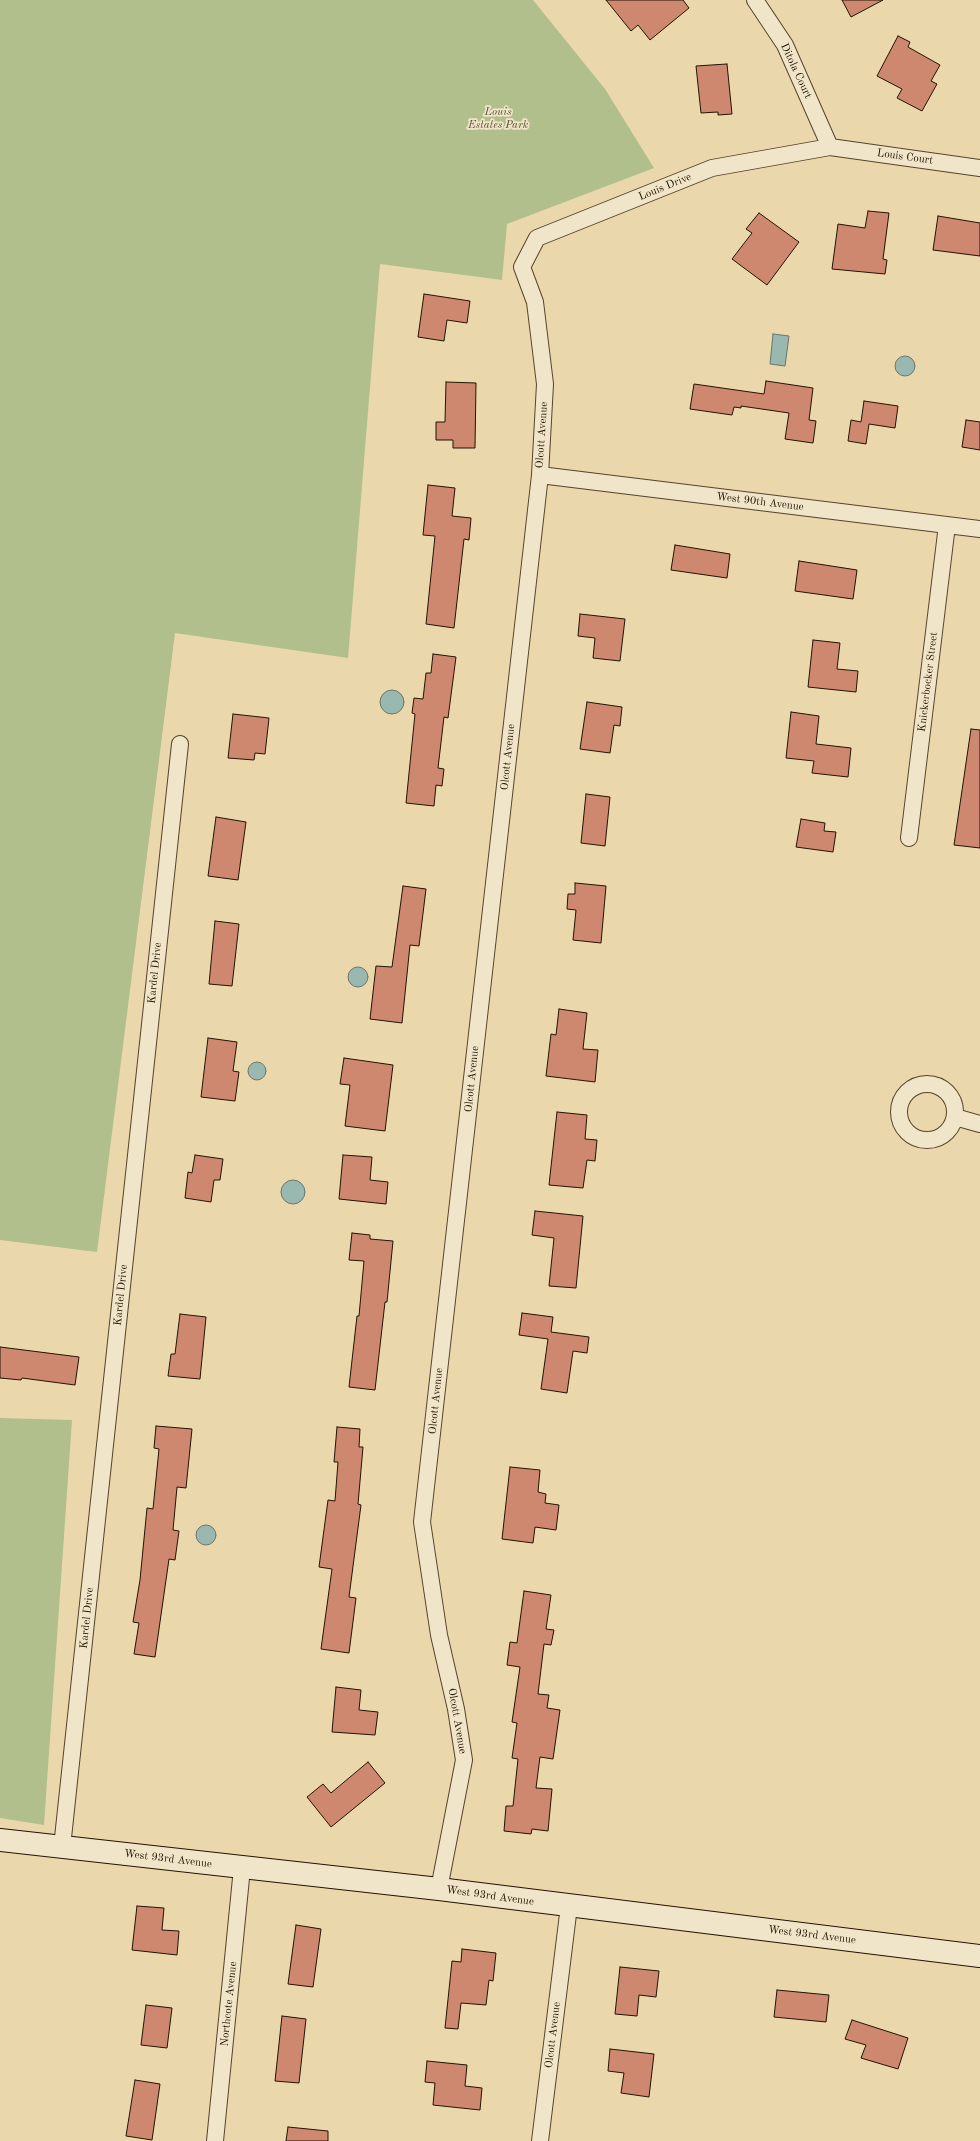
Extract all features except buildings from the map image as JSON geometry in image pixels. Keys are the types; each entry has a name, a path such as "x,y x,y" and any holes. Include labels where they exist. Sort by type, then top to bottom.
{"street":[{"name":"Ditola Court","path":"755,0 785,46 830,147"},
{"name":"Louis Court","path":"830,147 980,168"},
{"name":"Louis Drive","path":"522,267 537,238 712,168 830,147"},
{"name":"Olcott Avenue","path":"439,1889 464,1760 456,1709 439,1635 422,1522 540,475 545,384 535,302 522,267"},
{"name":"West 90th Avenue","path":"540,475 980,529"},
{"name":"Knickerbocker Street","path":"909,838 947,525"},
{"name":"Kardel Drive","path":"62,1847 180,744"},
{"path":"955,1118 980,1124"},
{"name":"West 93rd Avenue","path":"0,1840 439,1889 980,1956"},
{"name":"Northcote Avenue","path":"215,2141 242,1868"},
{"name":"Olcott Avenue","path":"540,2141 569,1906"}],"green space":[{"name":"Louis Estates Park","path":"0,0 533,0 605,89 654,168 507,224 502,280 380,264 348,658 175,633 97,1252 0,1240"},
{"path":"0,1418 72,1420 44,1825 0,1818"}],"water":[{"path":"773,334 789,336 785,366 770,364"},
{"path":"905,356 912,359 915,366 912,373 905,376 898,373 895,366 898,359"},
{"path":"392,690 397,691 403,697 403,707 397,713 392,714 387,713 381,707 380,702 381,697 387,691"},
{"path":"358,967 365,970 368,977 365,984 358,987 351,984 348,977 351,970"},
{"path":"253,1062 261,1062 266,1067 264,1078 261,1080 253,1080 248,1075 248,1067"},
{"path":"293,1180 301,1184 305,1192 301,1200 293,1204 285,1200 281,1192 285,1184"},
{"path":"206,1525 213,1528 216,1535 213,1542 206,1545 199,1542 196,1535 199,1528"}]}
